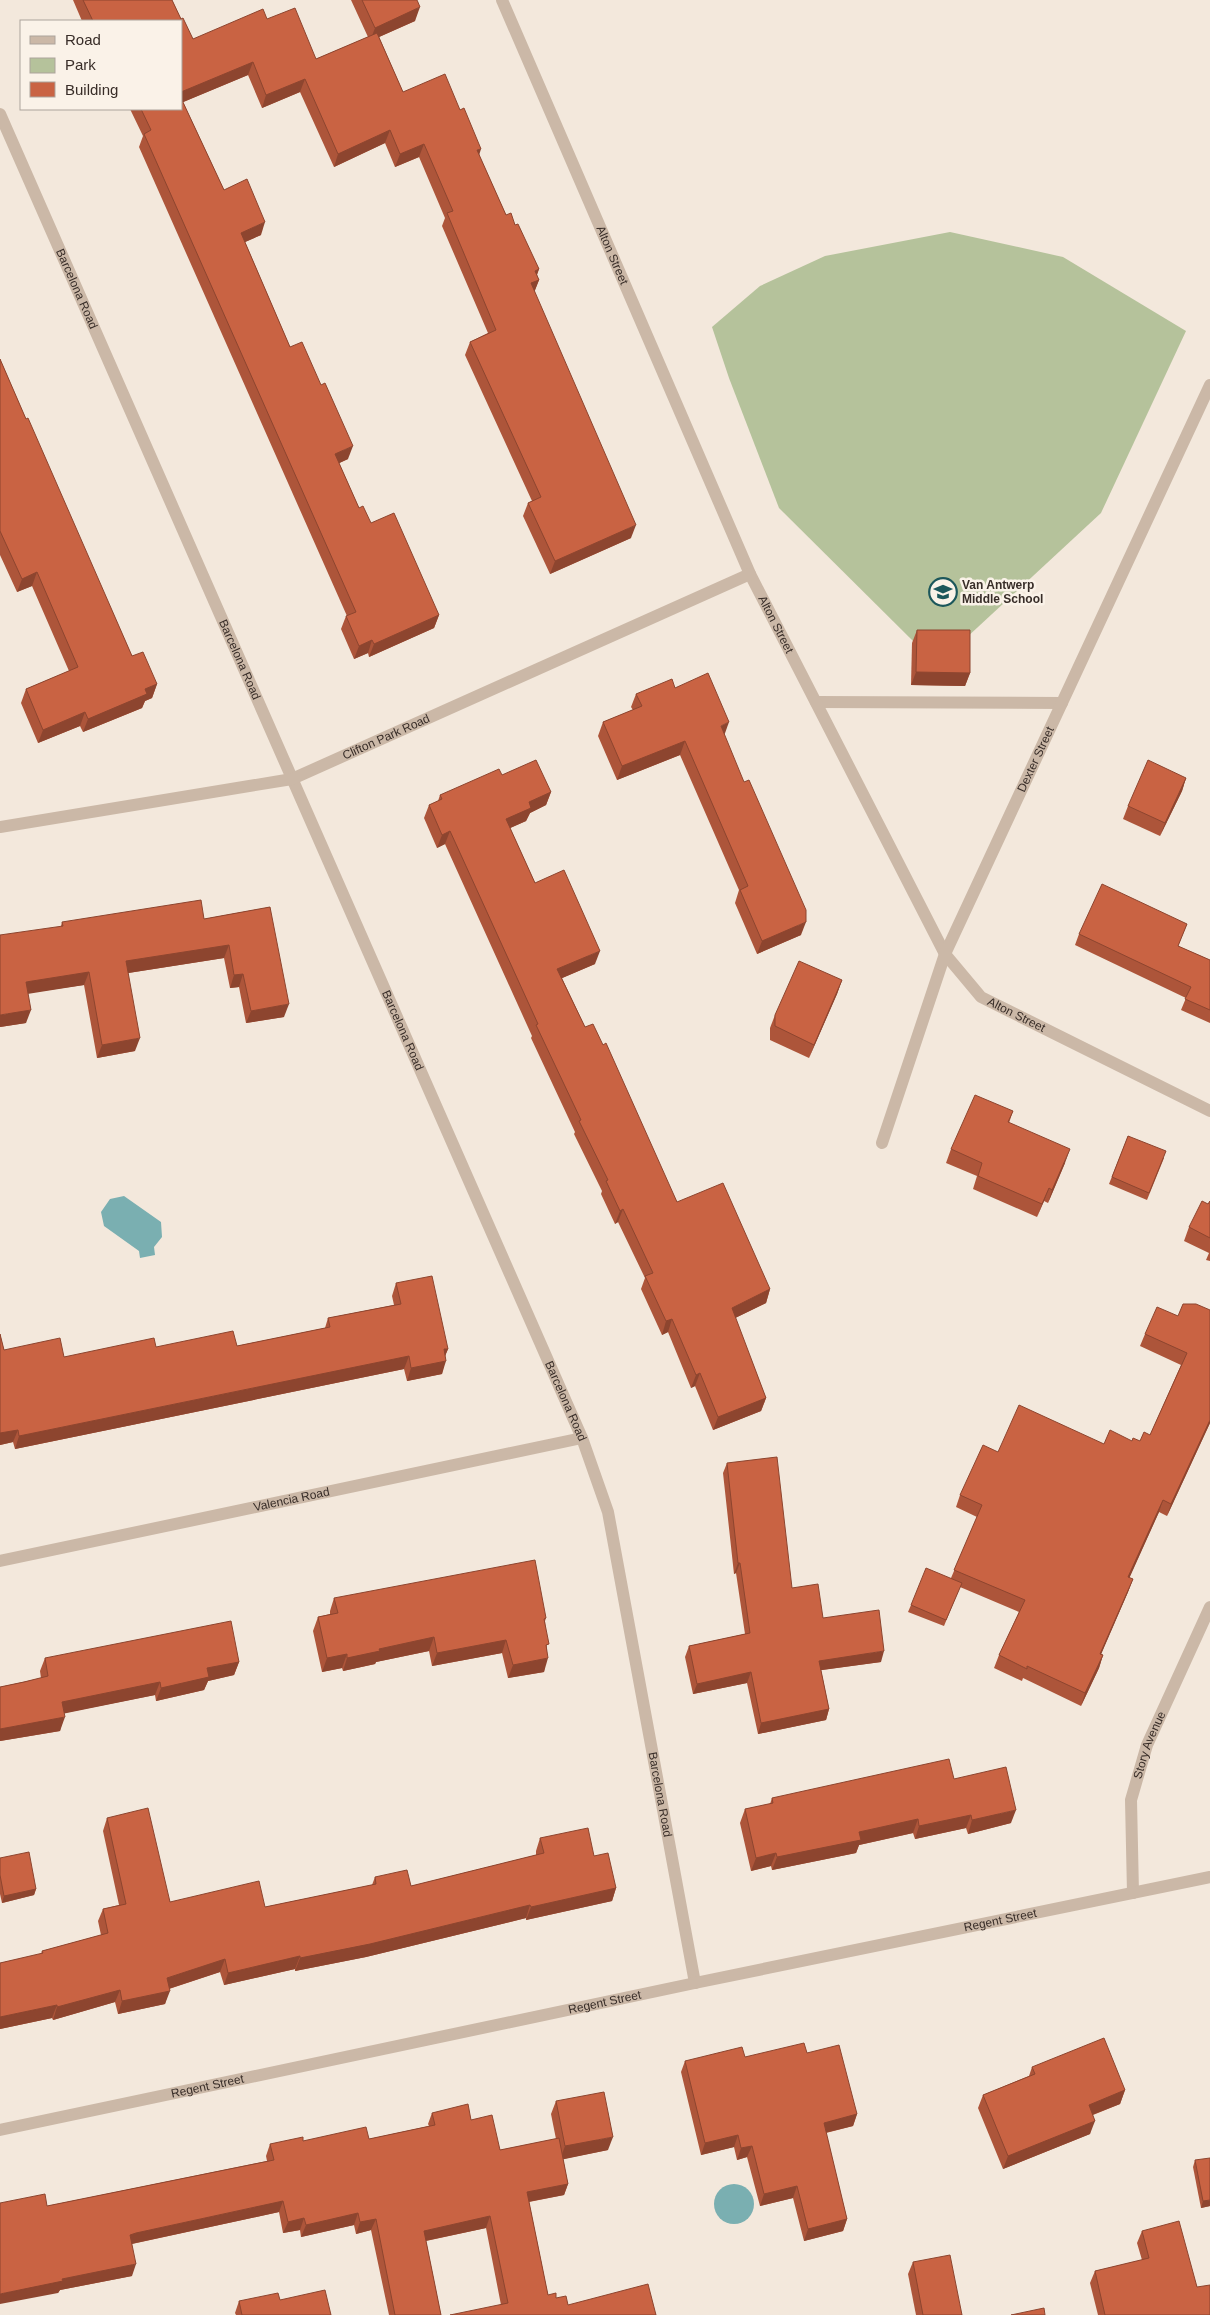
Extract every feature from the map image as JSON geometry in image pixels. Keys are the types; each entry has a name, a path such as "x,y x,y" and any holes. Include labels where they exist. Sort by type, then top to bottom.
{"street":[{"name":"Alton Street","path":"502,0 750,574 945,954 981,997 1210,1111"},
{"name":"Barcelona Road","path":"0,114 582,1438 608,1512 695,1983"},
{"name":"Dexter Street","path":"882,1143 945,954 1210,385"},
{"name":"Clifton Park Road","path":"0,827 292,779 750,574"},
{"path":"816,702 1062,703"},
{"name":"Valencia Road","path":"0,1561 582,1438"},
{"name":"Story Avenue","path":"1132,1893 1131,1800 1147,1745 1210,1607"},
{"name":"Regent Street","path":"0,2130 695,1983 1210,1877"}],"green space":[{"path":"950,232 1063,257 1186,331 1101,513 965,639 914,642 779,508 729,378 712,327 760,286 825,256"}],"water":[{"path":"124,1196 161,1222 162,1237 154,1247 155,1255 140,1258 139,1251 104,1226 101,1212 110,1199"},
{"path":"738,2184 745,2187 751,2193 754,2204 753,2212 745,2221 738,2224 730,2224 723,2221 715,2212 714,2200 717,2193 726,2185"}],"building":[{"path":"83,0 172,0 193,39 263,9 267,19 295,8 316,59 377,33 403,92 445,74 460,110 464,108 481,149 477,150 506,215 511,213 515,225 518,224 539,269 535,271 539,280 531,283 636,525 555,561 528,503 541,497 470,342 496,330 447,213 453,211 424,144 400,154 390,130 338,154 305,79 266,95 253,62 182,92 182,20 93,20"},
{"path":"362,0 417,0 420,7 375,28"},
{"path":"182,100 224,190 247,179 265,222 241,233 290,347 302,342 321,385 325,383 353,446 335,454 359,508 363,506 371,523 394,513 439,615 374,644 372,640 359,646 346,616 356,612 144,134 151,130 141,110 182,110"},
{"path":"0,359 26,419 28,418 132,656 143,652 157,684 145,689 147,694 88,719 85,712 43,730 26,689 78,667 37,572 22,579 0,531"},
{"path":"917,630 970,630 970,673 916,672"},
{"path":"708,673 729,722 721,726 744,782 749,780 806,910 806,922 762,941 740,890 748,886 685,741 622,766 603,722 642,706 636,694 672,679 675,688"},
{"path":"536,760 551,792 529,802 531,808 506,819 535,883 564,870 600,951 557,969 585,1027 593,1024 603,1045 606,1043 677,1202 723,1183 770,1289 732,1308 766,1398 718,1417 700,1373 696,1375 672,1319 666,1321 645,1276 653,1273 623,1209 620,1211 606,1181 608,1180 579,1121 581,1120 536,1025 538,1024 450,831 442,835 429,805 442,799 440,795 499,769 502,775"},
{"path":"1148,760 1186,778 1165,823 1128,806"},
{"path":"1102,884 1187,924 1178,946 1210,960 1210,1010 1185,999 1191,987 1079,934"},
{"path":"201,900 204,919 270,907 289,1004 251,1011 243,974 234,975 229,945 126,961 140,1038 102,1045 89,972 26,982 31,1010 0,1015 0,935 63,926 62,922"},
{"path":"799,961 842,980 814,1045 775,1026 775,1015"},
{"path":"975,1095 1013,1111 1008,1122 1070,1149 1052,1190 1049,1188 1042,1204 978,1176 982,1163 951,1149"},
{"path":"1128,1136 1166,1151 1149,1193 1112,1177"},
{"path":"1202,1201 1208,1204 1210,1201 1210,1238 1189,1227"},
{"path":"432,1276 448,1349 444,1349 446,1361 411,1368 409,1356 19,1436 18,1430 0,1433 0,1334 4,1350 60,1338 64,1357 154,1338 156,1347 233,1331 237,1346 330,1327 328,1318 401,1304 396,1283"},
{"path":"1183,1304 1196,1304 1210,1310 1210,1420 1171,1504 1163,1500 1128,1577 1133,1579 1100,1654 1103,1655 1085,1693 999,1655 1025,1600 954,1570 982,1505 960,1495 983,1445 998,1452 1019,1405 1104,1444 1110,1430 1132,1441 1133,1438 1140,1441 1144,1432 1150,1435 1187,1353 1145,1334 1157,1307 1178,1316"},
{"path":"777,1457 792,1588 818,1584 823,1618 879,1610 884,1651 819,1661 829,1709 761,1723 751,1672 697,1684 689,1646 750,1633 740,1563 738,1563 727,1463"},
{"path":"535,1560 546,1618 544,1619 549,1644 546,1645 548,1658 513,1665 506,1640 437,1653 434,1637 347,1658 347,1654 327,1658 318,1617 338,1613 334,1598"},
{"path":"926,1568 962,1583 946,1620 911,1605"},
{"path":"231,1621 239,1662 207,1668 209,1677 161,1688 160,1682 62,1702 65,1717 0,1729 0,1687 48,1676 45,1658"},
{"path":"949,1759 954,1779 1006,1767 1016,1810 972,1820 971,1815 919,1826 918,1819 859,1832 861,1840 777,1857 776,1853 756,1858 745,1809 773,1803 772,1798"},
{"path":"148,1808 170,1902 259,1881 265,1907 376,1884 375,1877 407,1870 411,1886 544,1853 540,1838 588,1828 594,1856 608,1853 616,1888 531,1907 530,1905 370,1944 300,1958 300,1956 228,1973 225,1959 167,1978 170,1991 122,2001 120,1990 57,2007 57,2005 0,2017 0,1963 43,1953 42,1951 108,1933 103,1909 126,1904 107,1818"},
{"path":"29,1852 36,1889 4,1896 0,1875 0,1858"},
{"path":"1104,2038 1125,2090 1089,2105 1095,2121 1008,2156 983,2095 1035,2074 1032,2067"},
{"path":"804,2043 807,2053 839,2045 857,2114 824,2123 847,2219 808,2229 797,2186 764,2194 752,2146 741,2148 738,2135 705,2143 685,2061 742,2047 745,2057"},
{"path":"604,2092 613,2137 565,2146 556,2101"},
{"path":"468,2104 471,2120 492,2115 500,2150 559,2138 568,2184 527,2192 548,2295 556,2293 556,2298 566,2296 568,2305 648,2284 656,2315 450,2315 508,2303 490,2216 424,2231 441,2315 395,2315 376,2219 360,2222 358,2213 306,2225 304,2218 288,2222 283,2201 136,2233 130,2235 136,2264 0,2294 0,2203 45,2194 47,2206 274,2160 270,2144 303,2137 303,2141 366,2127 369,2139 435,2125 432,2113"},
{"path":"1210,2158 1210,2200 1203,2201 1195,2160"},
{"path":"1179,2221 1197,2287 1210,2285 1210,2315 1105,2315 1095,2271 1149,2258 1142,2231"},
{"path":"950,2255 962,2315 923,2315 913,2262"},
{"path":"325,2290 331,2315 242,2315 239,2301 278,2293 280,2300"},
{"path":"1044,2308 1045,2315 1011,2315"}],"place":[{"name":"Van Antwerp Middle School","path":"943,592"}]}
